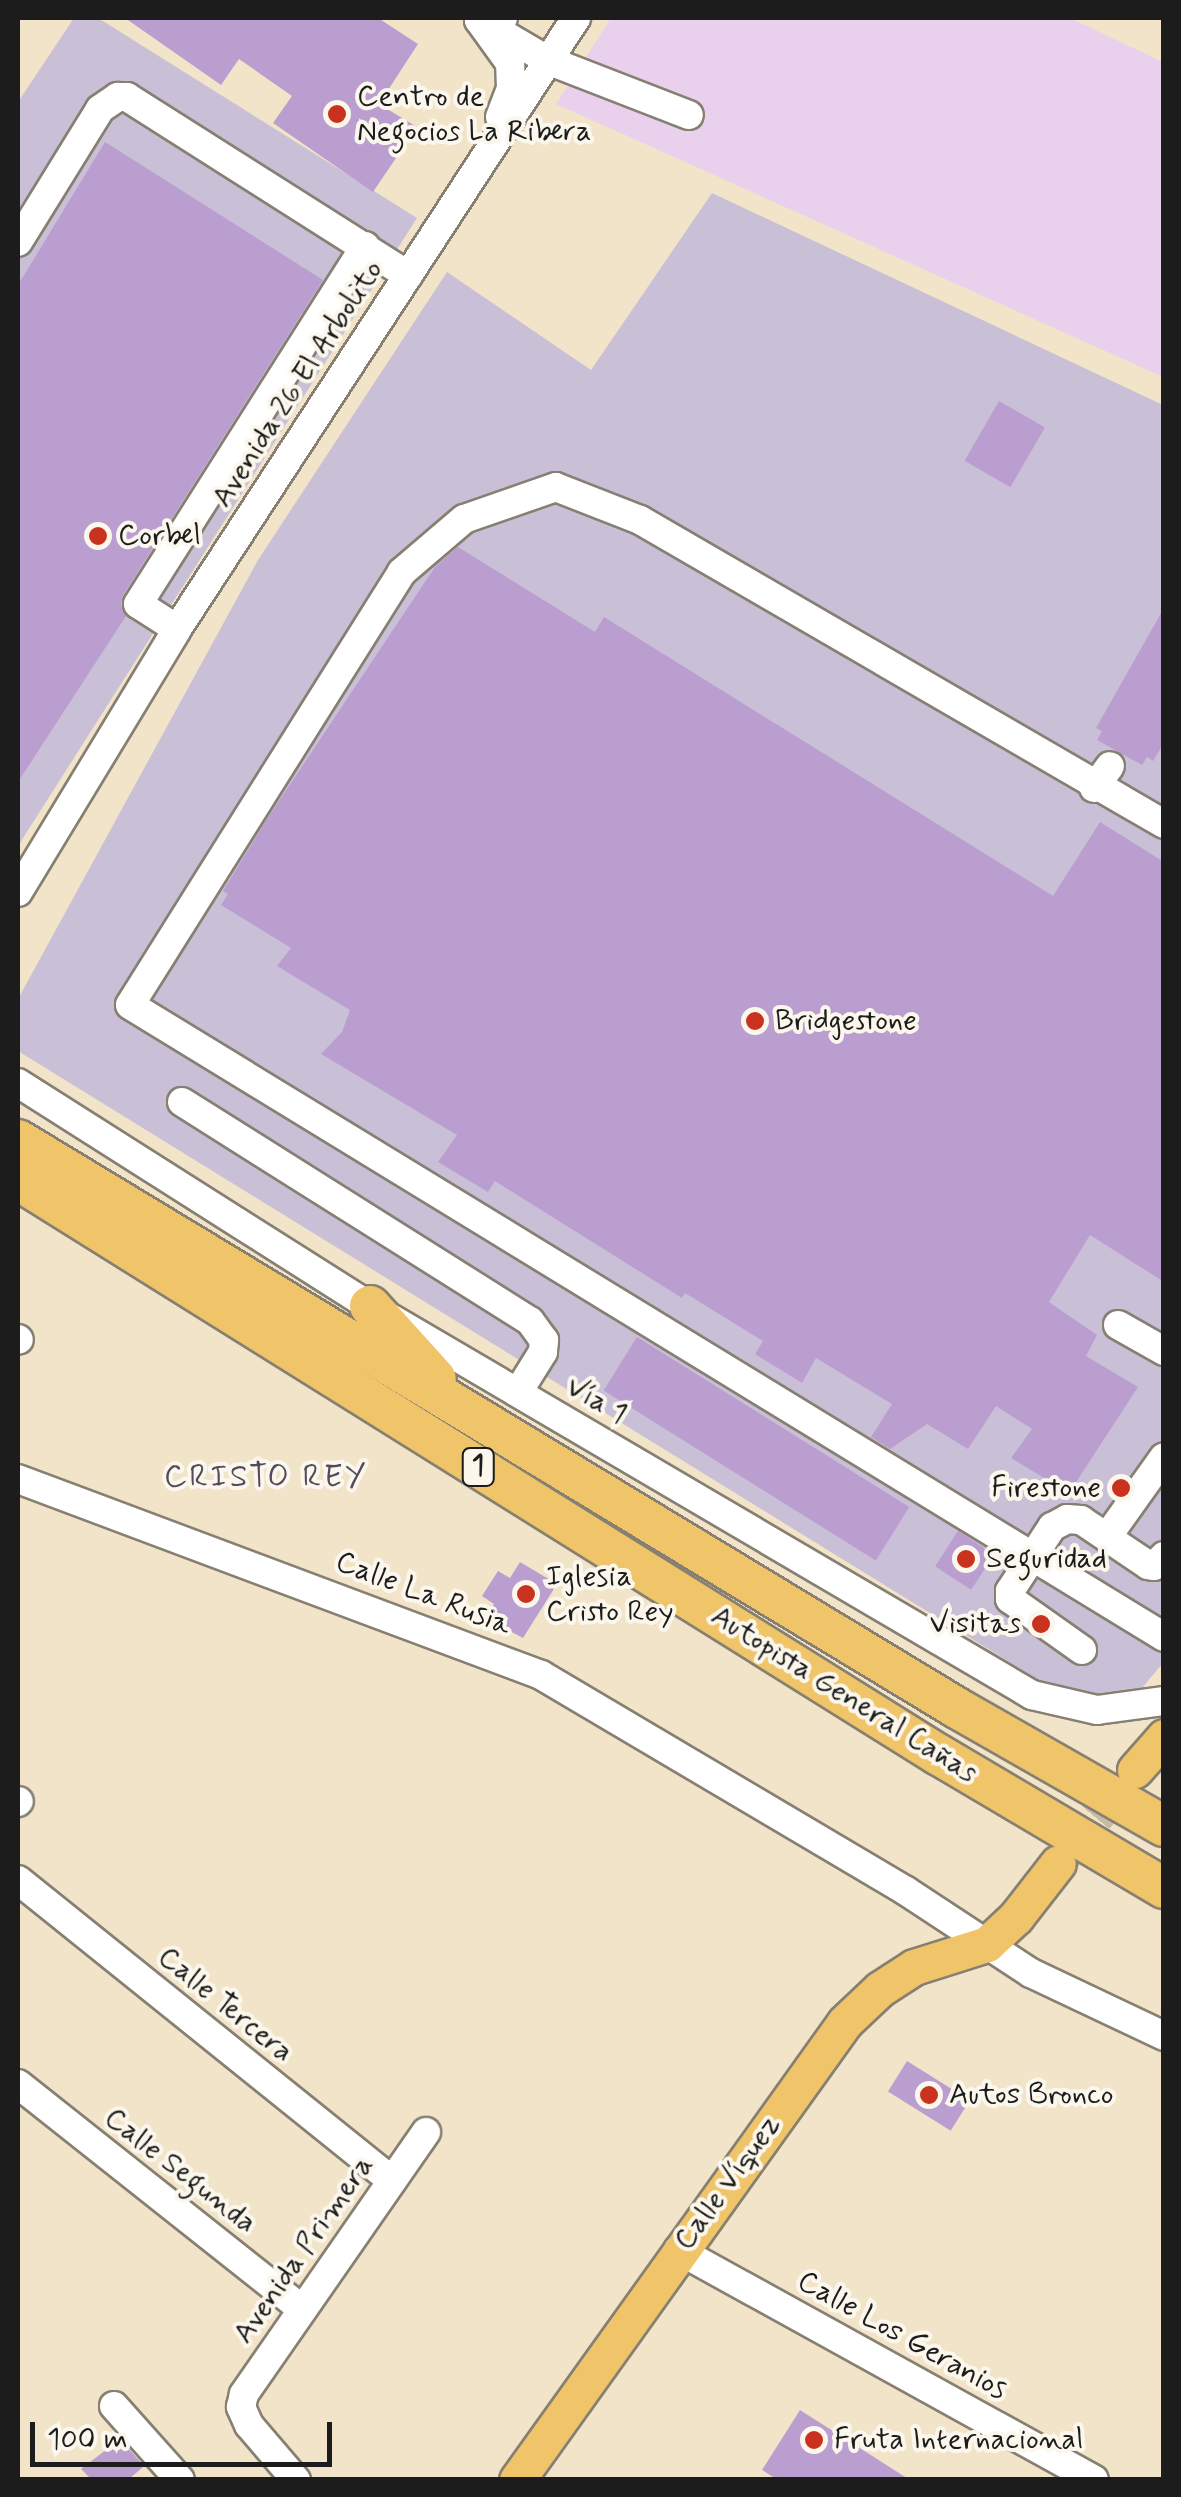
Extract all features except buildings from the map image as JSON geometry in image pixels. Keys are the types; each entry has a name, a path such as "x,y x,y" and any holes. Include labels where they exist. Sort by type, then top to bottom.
{"highway":[{"name":"Autopista General Cañas","path":"18,1140 957,1708 1164,1826"},
{"name":"Autopista General Cañas","path":"18,1180 939,1755 1164,1888"},
{"path":"370,1306 462,1408"}],"main road":[{"path":"1135,1770 1164,1736"},
{"path":"986,1944 1016,1918 1058,1863"},
{"name":"Calle Víquez","path":"516,2480 845,2022 880,1989 914,1967 986,1944"}],"street":[{"path":"486,18 547,60 689,115"},
{"path":"18,242 100,109 118,97 142,105 365,246 416,263 439,210 502,113 511,88 510,63 486,18"},
{"name":"Avenida 26 El Arbolito","path":"18,892 177,629 576,18"},
{"path":"177,629 138,604 365,246"},
{"path":"1164,824 1102,777 640,520 556,488 464,519 402,572 130,1005 1034,1554 1164,1637"},
{"name":"Vía 1","path":"18,1083 370,1306 1032,1695 1096,1710 1164,1701"},
{"path":"182,1102 530,1321 544,1340 543,1352 518,1392"},
{"path":"1118,1325 1164,1352"},
{"path":"1107,1537 1164,1458"},
{"name":"Calle La Rusia","path":"18,1479 541,1675 842,1852 1031,1973 1164,2036"},
{"path":"1082,1650 1010,1599 1010,1591 1052,1526 1068,1519 1082,1520 1148,1565 1154,1566 1164,1556"},
{"name":"Calle Tercera","path":"18,1880 392,2181"},
{"name":"Calle Segunda","path":"18,2084 302,2309"},
{"name":"Avenida Primera","path":"296,2480 248,2425 241,2407 250,2383 426,2132"},
{"name":"Calle Los Geranios","path":"678,2250 1094,2480"},
{"path":"114,2406 180,2480"}],"shaded area":[{"name":"Corbel","path":"74,18 98,18 417,218 18,846 18,102"},
{"path":"611,18 1070,18 1163,62 1163,377 556,104"},
{"name":"Bridgestone","path":"712,193 1163,405 1163,1663 1131,1701 1045,1684 18,1051 18,999 258,560 447,272 591,370"}],"tunnel":[{"path":"1062,1858 1131,1775"}],"place":[{"name":"Centro de Negocios La Ribera","path":"337,114"},
{"name":"Corbel","path":"98,536"},
{"name":"Bridgestone","path":"755,1021"},
{"name":"Firestone","path":"1121,1488"},
{"name":"Seguridad","path":"966,1559"},
{"name":"Iglesia Cristo Rey","path":"526,1594"},
{"name":"Visitas","path":"1041,1624"},
{"name":"Autos Bronco","path":"929,2095"},
{"name":"Fruta Internacional","path":"814,2440"}],"district":[{"name":"CRISTO REY","path":"266,1477"}]}
